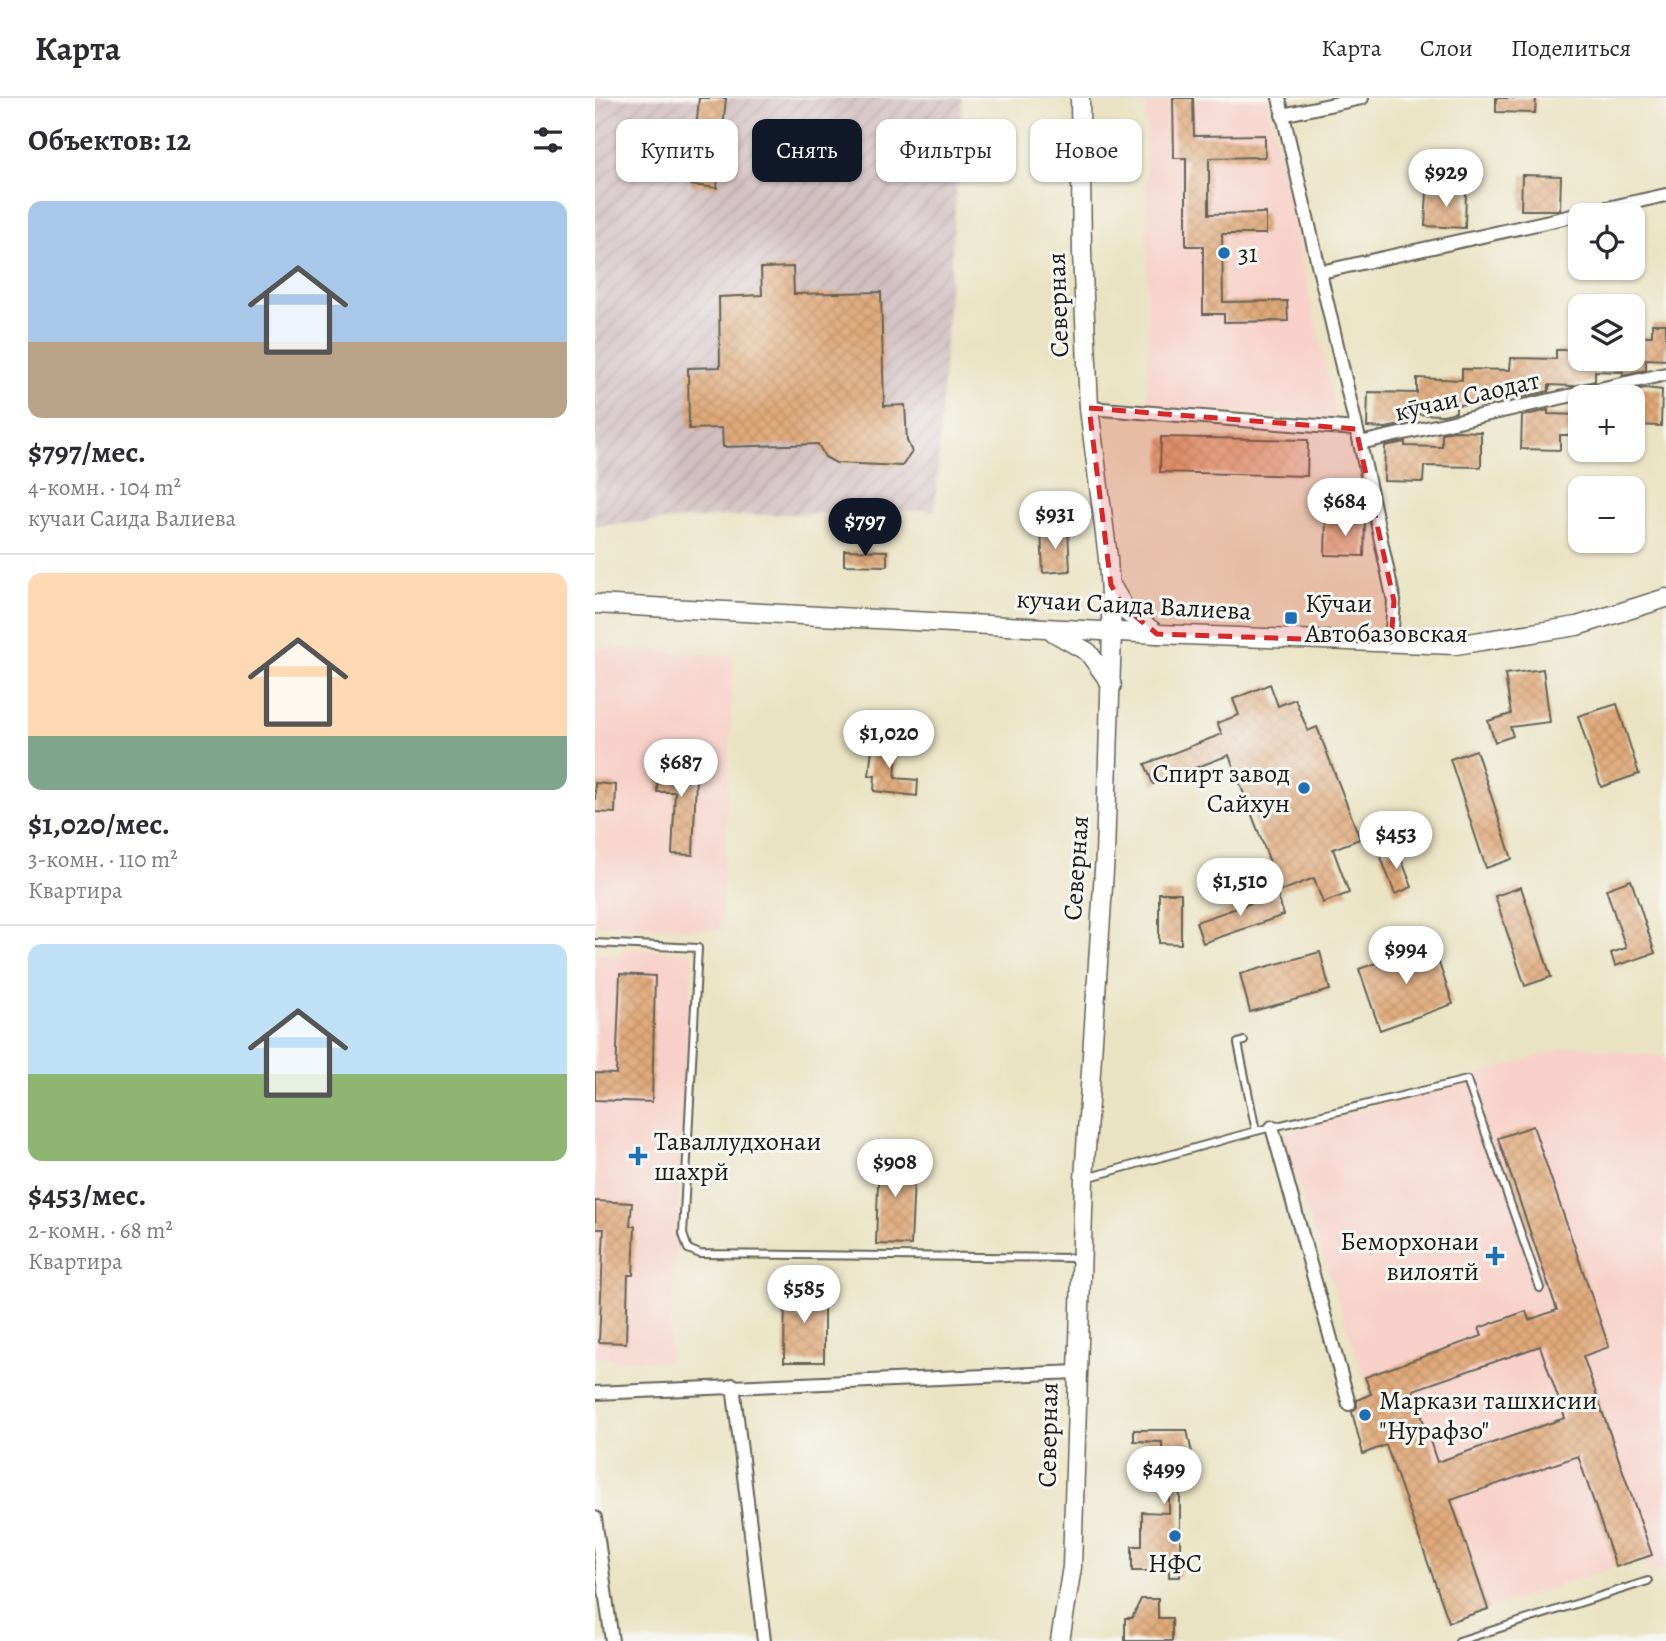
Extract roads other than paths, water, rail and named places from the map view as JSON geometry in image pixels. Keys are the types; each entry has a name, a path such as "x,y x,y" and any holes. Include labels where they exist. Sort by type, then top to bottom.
{"main road":[{"name":"Северная","path":"1060,1641 1072,1567 1084,1179 1105,855 1112,685 1111,585 1089,408 1080,98"},
{"path":"1111,585 1127,611 1157,634"},
{"name":"кучаи Саида Валиева","path":"595,604 1112,632 1456,645 1577,626 1666,598"},
{"path":"1043,628 1082,646 1112,685"}],"street":[{"path":"1279,98 1321,272 1394,601 1391,642"},
{"path":"1282,115 1362,98"},
{"path":"1321,272 1666,195"},
{"name":"кӯчаи Саодат","path":"1360,443 1666,374"},
{"path":"1089,408 1356,429"},
{"path":"1272,1127 1349,1404"},
{"path":"595,1394 733,1385 1076,1372"},
{"path":"733,1385 764,1641"},
{"path":"595,1518 612,1641"}],"lane":[{"path":"595,943 698,948 683,1234 688,1250 700,1254 1082,1258"},
{"path":"1244,1041 1238,1043 1256,1131"},
{"path":"1084,1179 1256,1131 1467,1080 1540,1288"},
{"path":"1459,1641 1648,1581"}],"place":[{"name":"31","path":"1224,253"},
{"name":"Кӯчаи Автобазовская","path":"1291,618"},
{"name":"Спирт завод Сайхун","path":"1304,788"},
{"name":"Таваллудхонаи шахрй","path":"638,1156"},
{"name":"Беморхонаи вилоятй","path":"1495,1256"},
{"name":"Маркази ташхисии \"Нурафзо\"","path":"1365,1415"},
{"name":"НФС","path":"1175,1536"}]}
